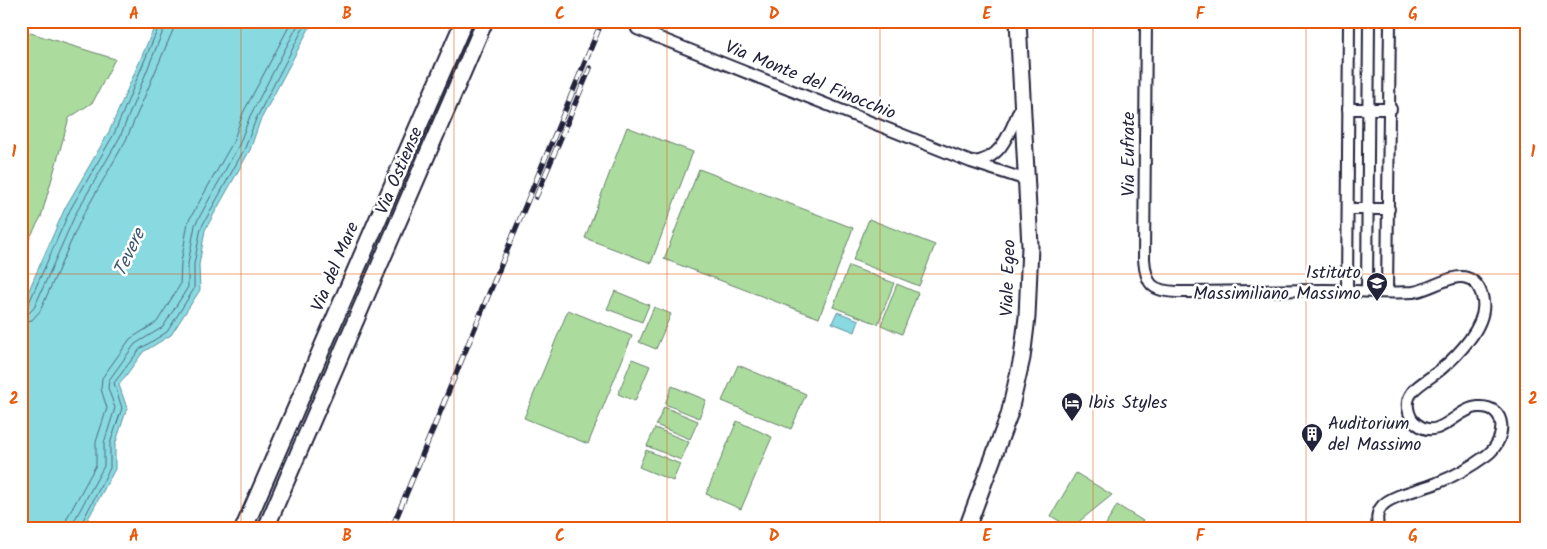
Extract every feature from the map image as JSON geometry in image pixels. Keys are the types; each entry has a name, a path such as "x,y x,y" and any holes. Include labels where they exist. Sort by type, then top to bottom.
{"main road":[{"name":"Via del Mare","path":"244,528 464,21"},
{"name":"Via Ostiense","path":"266,528 486,21"},
{"name":"Viale Egeo","path":"968,528 1009,415 1024,349 1031,264 1018,21"}],"street":[{"name":"Via Eufrate","path":"1146,21 1144,260 1146,276 1151,285 1159,290 1169,292 1347,290"},
{"path":"1349,21 1347,290 1387,292 1427,289 1458,277 1468,278 1477,285 1483,300 1480,320 1450,361 1411,393 1408,400 1408,411 1417,424 1424,428 1435,429 1469,409 1486,407 1498,417 1502,432 1496,446 1470,466 1438,483 1386,502 1378,513 1378,528"},
{"path":"1367,291 1370,109 1369,21"},
{"path":"1387,292 1391,109 1390,21"},
{"name":"Via Monte del Finocchio","path":"637,29 971,162 1027,180"},
{"path":"971,162 983,161 997,153 1022,102"},
{"path":"1348,109 1391,109"},
{"path":"1348,209 1389,209"}],"green space":[{"path":"21,30 115,59 93,102 69,118 41,217 21,254"},
{"path":"627,127 693,152 651,263 585,238"},
{"path":"699,169 853,228 819,318 664,259"},
{"path":"869,219 935,245 919,286 853,260"},
{"path":"849,266 894,283 878,324 833,307"},
{"path":"897,284 918,293 902,334 881,325"},
{"path":"615,291 649,305 642,322 607,309"},
{"path":"654,307 671,314 656,349 639,342"},
{"path":"568,310 632,336 588,444 524,418"},
{"path":"632,359 650,366 635,401 618,394"},
{"path":"738,365 806,394 791,429 722,401"},
{"path":"672,386 706,400 699,418 665,404"},
{"path":"664,407 698,421 690,439 656,425"},
{"path":"737,421 772,437 741,509 706,494"},
{"path":"655,428 689,442 681,460 647,446"},
{"path":"646,450 680,464 673,481 639,467"},
{"path":"1076,473 1112,495 1071,528 1051,516"},
{"path":"1117,505 1153,527 1104,528"}],"water":[{"name":"Tevere","path":"157,21 313,21 260,121 250,150 205,230 199,265 200,290 171,335 143,352 119,385 127,408 115,445 115,469 83,528 21,528 21,308 65,208 109,132"},
{"path":"837,312 859,320 855,332 832,323"}],"tunnel":[{"path":"618,21 637,29"}],"railway":[{"path":"392,528 602,21"},
{"path":"536,197 590,68"}],"place":[{"name":"Istituto Massimiliano Massimo","path":"1377,302"},
{"name":"Ibis Styles","path":"1072,422"},
{"name":"Auditorium del Massimo","path":"1312,453"}]}
